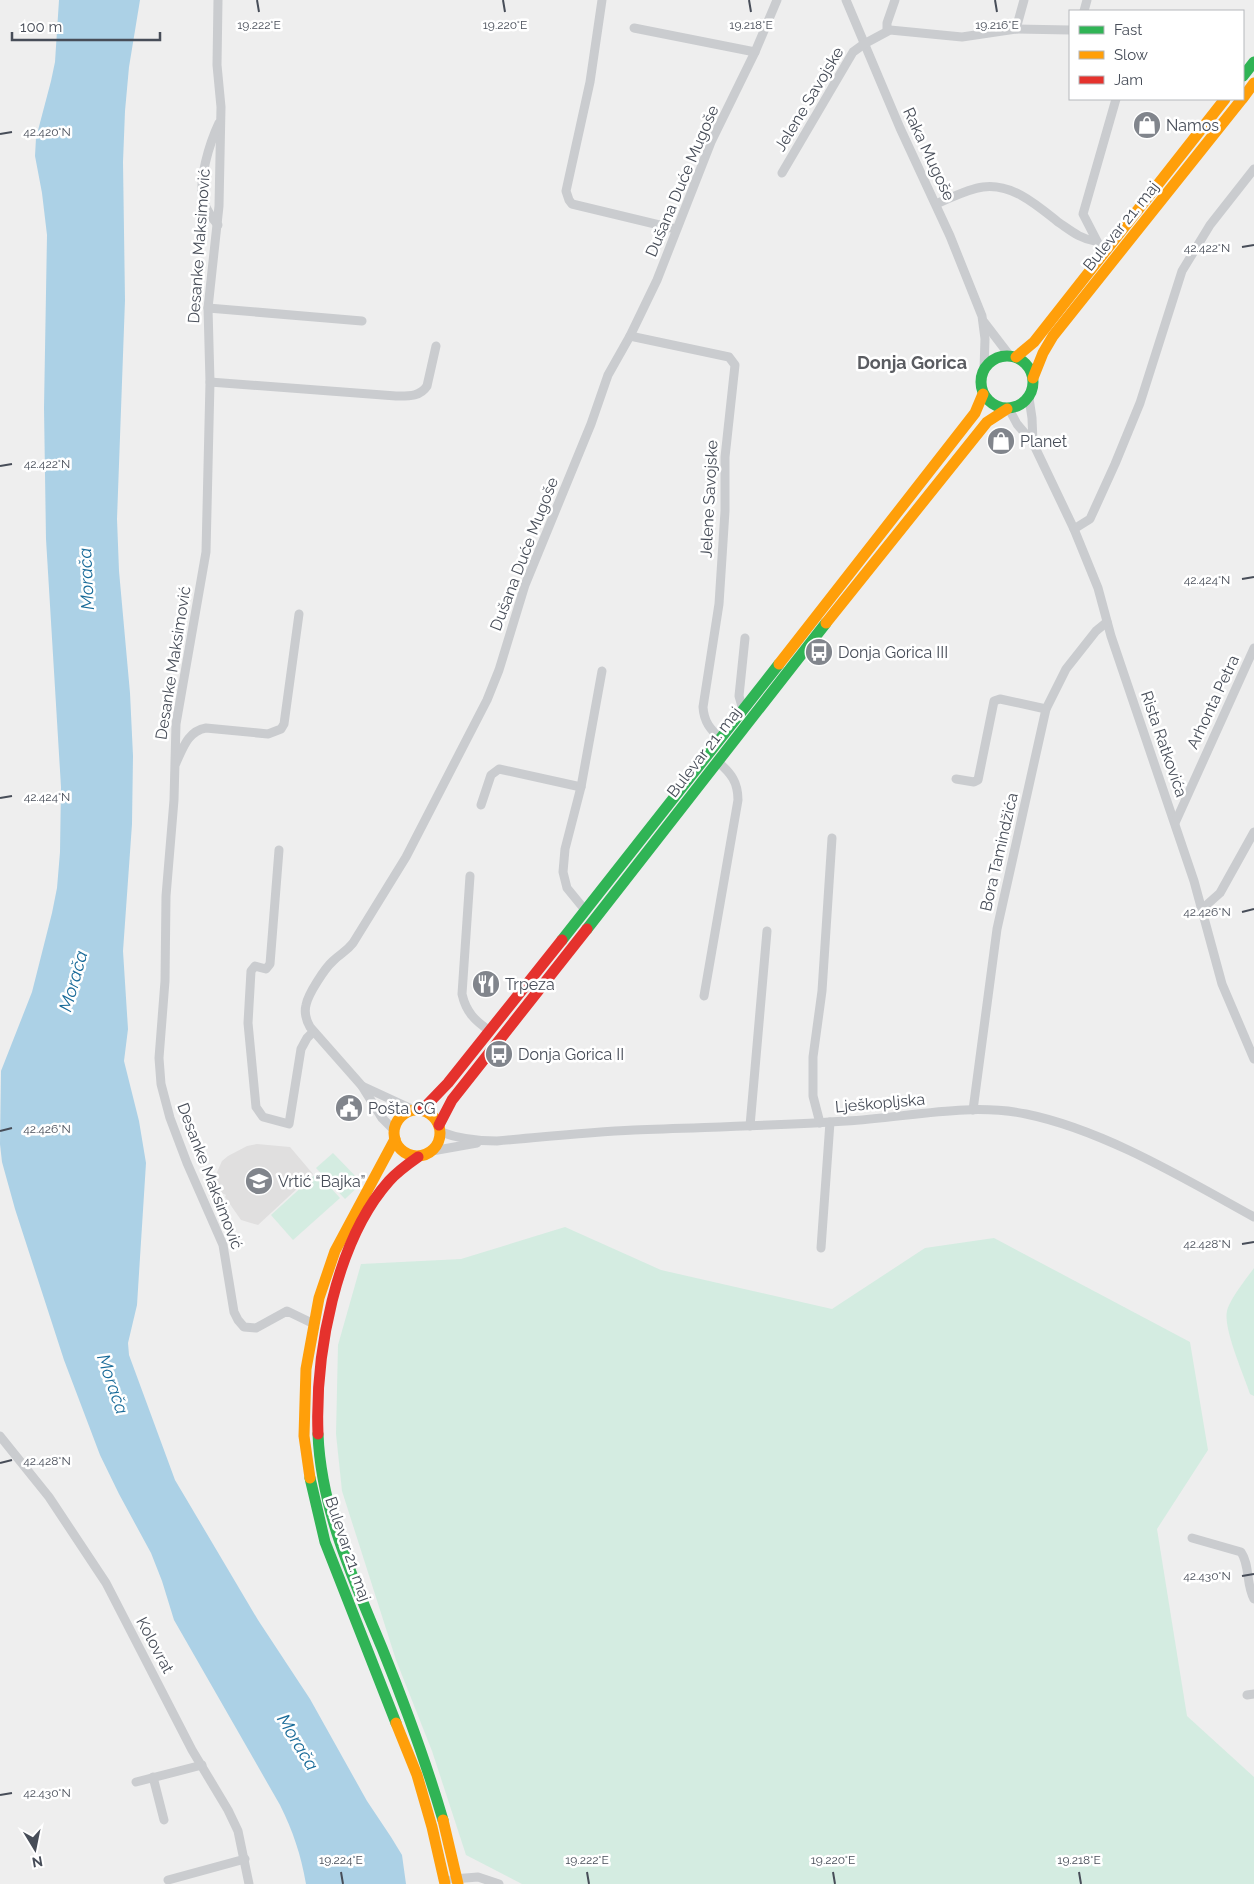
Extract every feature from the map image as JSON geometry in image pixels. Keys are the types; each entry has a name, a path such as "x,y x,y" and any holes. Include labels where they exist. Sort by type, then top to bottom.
{"main road":[{"path":"1244,75 1254,62"},
{"name":"Bulevar 21. maj","path":"1244,96 1254,83"},
{"name":"Bulevar 21. maj","path":"444,1882 432,1827 417,1775 333,1562 314,1500 306,1459 304,1410 306,1369 319,1298 335,1251 356,1208 384,1163 401,1117 418,1110 448,1083 744,710 956,438 975,413 983,394 981,381 984,369 992,360 1004,356 1013,357 1034,342 1224,100"},
{"name":"Bulevar 21. maj","path":"457,1881 446,1832 424,1757 335,1532 326,1495 318,1442 318,1397 321,1354 330,1310 343,1269 359,1230 382,1189 396,1174 418,1157 432,1151 440,1139 440,1128 451,1102 478,1066 718,762 755,712 987,422 1008,409 1017,407 1029,398 1034,385 1033,378 1043,353 1053,336 1240,100"},
{"path":"1013,357 1028,365 1033,378"},
{"path":"983,394 993,404 1008,409"},
{"path":"418,1110 435,1118 440,1128"},
{"path":"394,1135 398,1146 403,1152 410,1156 418,1157"}],"street":[{"name":"Desanke Maksimović","path":"218,0 217,65 220,120 218,226 208,308 210,382 206,552 176,724 174,800 166,896 165,981 158,1058 164,1098 178,1140 223,1245 231,1298 238,1320 244,1327 256,1328 287,1311 314,1324"},
{"path":"602,0 590,82 566,196 572,204 676,229"},
{"name":"Dušana Duće Mugoše","path":"394,1135 362,1086 313,1032 306,1018 308,998 329,966 335,959 347,952 406,857 487,700 499,670 525,585 591,424 608,375 630,336 657,280 712,142 755,52 777,0"},
{"name":"Raka Mugoše","path":"846,0 936,204 984,322 1013,357"},
{"path":"895,0 887,23 887,30 962,37 1016,29 1069,30"},
{"path":"1016,29 1024,0"},
{"path":"634,28 755,52"},
{"name":"Jelene Savojske","path":"782,173 853,52 887,30"},
{"path":"1095,241 1093,232 1084,219 1084,212 1116,100"},
{"path":"218,226 210,216 203,201 201,184 213,136 220,120"},
{"path":"1074,529 1090,519 1115,464 1140,403 1182,271 1210,224 1254,169"},
{"path":"936,204 984,187 1003,188 1035,204 1074,234 1095,241 1105,252"},
{"path":"208,308 362,321"},
{"name":"Raka Mugoše","path":"984,322 984,369"},
{"name":"Jelene Savojske","path":"630,336 728,358 735,365 725,457 725,511 719,604 703,707 703,714 708,726 721,738"},
{"path":"210,382 396,396 414,395 424,390 427,386 436,346"},
{"name":"Rista Ratkovića","path":"1029,398 1033,443"},
{"name":"Rista Ratkovića","path":"1008,409 1017,424 1033,443 1074,529 1098,588 1107,622 1202,909 1222,984 1253,1053"},
{"path":"175,766 187,740 198,729 206,728 268,734 281,729 284,724 298,614"},
{"name":"Bora Tamindžića","path":"973,1110 997,930 1046,709 1066,670 1096,631 1107,622"},
{"path":"744,710 739,696 745,638"},
{"name":"Arhonta Petra","path":"1175,823 1254,648"},
{"path":"585,910 566,888 563,872 565,849 581,787 602,671"},
{"path":"956,779 974,782 978,780 994,701 1000,699 1046,709"},
{"path":"704,996 738,800 736,784 730,772 718,762"},
{"path":"481,805 491,774 499,770 581,787"},
{"path":"1202,909 1220,894 1254,832"},
{"path":"820,1123 813,1096 813,1057 822,991 832,838"},
{"path":"279,850 270,964 266,969 255,966 252,968 250,980 248,1034 256,1107 262,1117 289,1124 301,1049 305,1040 313,1032"},
{"path":"470,876 462,994 464,1005 472,1017 490,1031"},
{"path":"750,1126 768,931"},
{"name":"Dušana Duće Mugoše","path":"362,1086 418,1110"},
{"name":"Lješkopljska","path":"432,1151 485,1141 633,1130 820,1123 973,1110 999,1110 1026,1114 1067,1126 1113,1144 1183,1177 1254,1217"},
{"path":"821,1248 830,1122"},
{"name":"Lješkopljska","path":"440,1128 454,1137 485,1141"},
{"name":"Kolovrat","path":"0,1436 49,1497 106,1583 238,1831 249,1884"},
{"path":"1192,1538 1241,1552 1254,1600"},
{"path":"136,1782 202,1765"},
{"path":"154,1777 164,1820"},
{"path":"168,1880 245,1859"},
{"path":"444,1882 478,1877 499,1884"}],"shaded area":[{"name":"Vrtić “Bajka”","path":"257,1144 290,1147 313,1174 258,1225 241,1220 225,1197 226,1195 210,1188 222,1161 247,1146"}],"green space":[{"path":"333,1153 362,1183 345,1199 316,1168"},
{"path":"317,1173 340,1198 293,1240 271,1215"},
{"path":"565,1227 661,1270 832,1309 925,1248 994,1238 1190,1342 1208,1450 1157,1529 1187,1716 1254,1777 1254,1884 522,1884 466,1855 432,1751 396,1660 342,1491 336,1434 338,1345 361,1264 461,1259"},
{"path":"1254,1268 1254,1396 1250,1394 1235,1352 1228,1329 1227,1311 1231,1301"}],"water":[{"name":"Morača","path":"59,0 140,0 129,67 125,111 123,162 125,300 117,519 119,571 130,693 133,756 132,824 123,951 128,1029 124,1061 139,1121 146,1163 137,1305 128,1343 129,1355 175,1480 258,1620 310,1699 367,1801 402,1855 406,1884 306,1884 299,1853 285,1815 174,1620 151,1553 100,1455 64,1360 15,1209 2,1162 0,1144 1,1071 32,992 57,888 60,852 61,787 46,539 44,408 47,235 35,156 36,138 55,62"}],"traffic: fast":[{"path":"1244,75 1254,62"},
{"path":"1002,356 1012,356 1026,363 1033,377 1033,382 1033,387 1026,401 1012,408 1002,408 992,404 985,397 981,387 981,377 985,367 992,360 1002,356"},
{"path":"587,929 826,623"},
{"path":"562,940 779,664"},
{"path":"318,1434 325,1490 340,1543 407,1712 443,1820"},
{"path":"310,1478 325,1542 396,1723"}],"traffic: slow":[{"path":"1244,97 1254,83"},
{"path":"1016,357 1034,342 1224,100"},
{"path":"1033,378 1043,353 1053,336 1241,100"},
{"path":"779,664 975,413 983,394"},
{"path":"826,623 987,422 1007,409"},
{"path":"412,1110 422,1110 436,1120 440,1133 436,1146 430,1152 422,1156 412,1156 398,1146 394,1138 394,1128 404,1114 412,1110"},
{"path":"310,1478 304,1436 306,1369 319,1298 335,1251 395,1139"},
{"path":"396,1723 417,1775 432,1827 445,1884"},
{"path":"443,1820 458,1884"}],"traffic: jam":[{"path":"439,1125 452,1100 587,929"},
{"path":"422,1110 448,1083 562,940"},
{"path":"318,1434 320,1370 325,1335 342,1267 355,1235 370,1206 389,1181 418,1157"}],"place":[{"name":"Namos","path":"1147,125"},
{"name":"Planet","path":"1001,441"},
{"name":"Donja Gorica III","path":"819,652"},
{"name":"Trpeza","path":"486,984"},
{"name":"Donja Gorica II","path":"499,1054"},
{"name":"Pošta CG","path":"349,1108"},
{"name":"Vrtić “Bajka”","path":"259,1181"}],"district":[{"name":"Donja Gorica","path":"912,362"}]}
